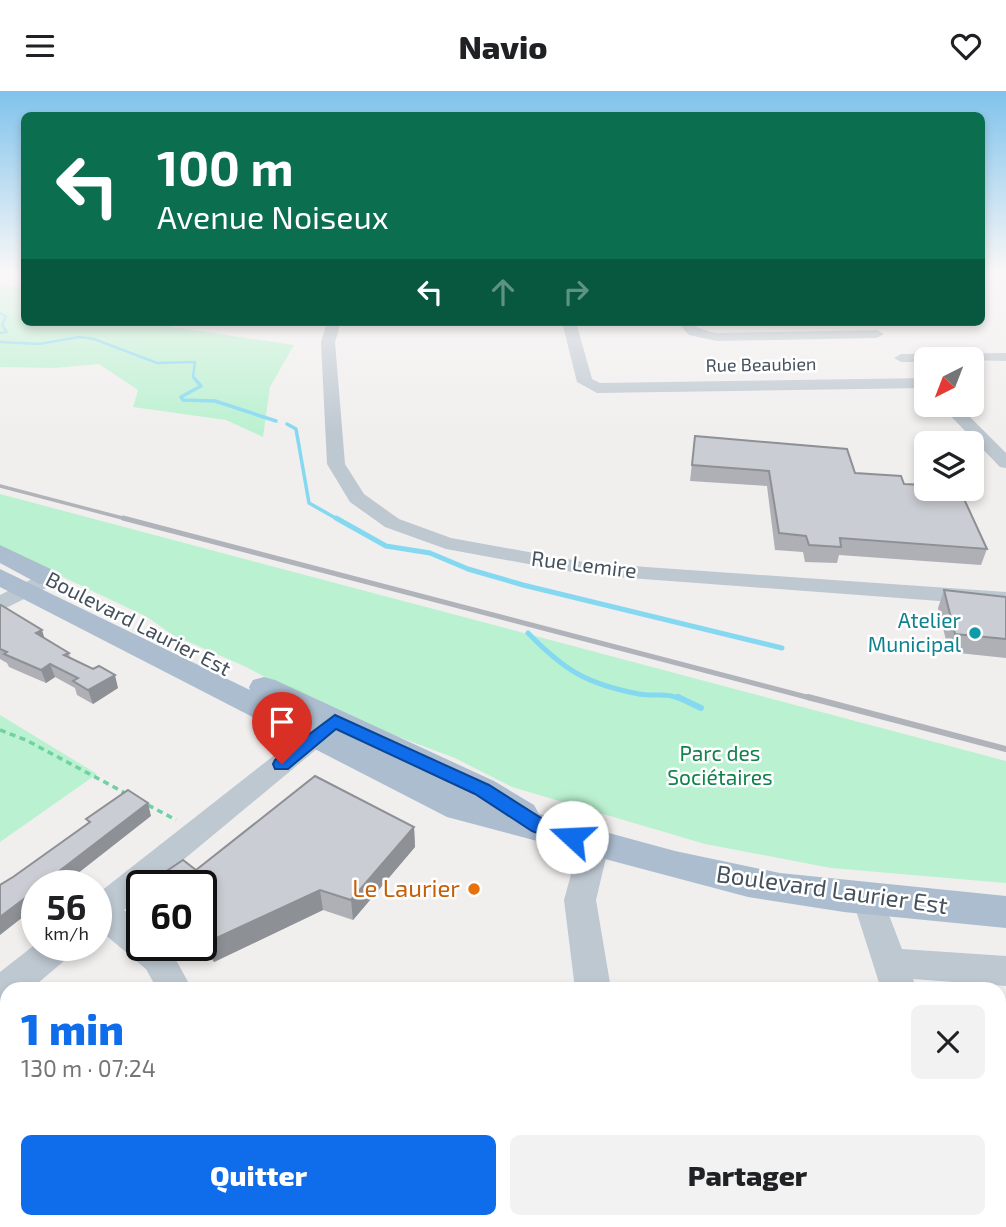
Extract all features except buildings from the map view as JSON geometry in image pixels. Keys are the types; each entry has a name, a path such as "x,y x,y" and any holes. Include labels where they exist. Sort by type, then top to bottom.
{"main road":[{"name":"Boulevard Laurier Est","path":"0,553 25,581 326,729 460,808 539,826 594,845 749,882 1006,912"}],"street":[{"name":"Rue Lemire","path":"333,326 328,342 336,464 357,498 392,523 446,543 589,569 687,577 768,579 1006,599"},
{"name":"Rue Beaubien","path":"570,326 586,382 597,388 914,383"},
{"path":"686,326 699,335 717,337 889,346 1006,357"},
{"path":"869,326 914,371"},
{"path":"960,417 1006,463"},
{"path":"0,604 25,581"},
{"path":"112,902 326,729"},
{"path":"592,982 580,900 594,845"},
{"path":"868,898 894,976 1006,971"},
{"path":"112,923 158,960 171,982"},
{"path":"14,982 39,961"}],"path":[{"path":"0,730 26,740 132,797"},
{"path":"143,803 179,822"}],"green space":[{"path":"0,326 165,326 294,345 270,387 263,437 226,420 133,407 138,390 99,364 55,368 0,367"},
{"name":"Parc des Sociétaires","path":"0,494 1006,761 1006,883 831,868 705,844 512,787 455,758 332,712 244,666 173,635 147,617 0,547"},
{"path":"0,715 97,774 0,842"}],"waterway":[{"path":"0,333 7,332 3,326"},
{"path":"0,342 39,344 79,337 94,339 157,363 195,362 195,379"},
{"path":"195,379 201,386 181,397 183,400 215,401 276,421"},
{"path":"287,424 296,429 309,503 339,520"},
{"path":"336,518 386,546 430,553 468,569 523,585 782,648"},
{"path":"528,633 566,666 591,680 639,694 681,699"},
{"path":"678,697 701,708"}],"railway":[{"path":"0,486 130,520"},
{"path":"123,518 814,699"},
{"path":"808,697 1006,749"}],"place":[{"name":"Atelier Municipal","path":"975,633"},
{"name":"Le Laurier","path":"474,889"}],"route":[{"path":"282,764 335,721 482,790 539,826 572,837"}]}
